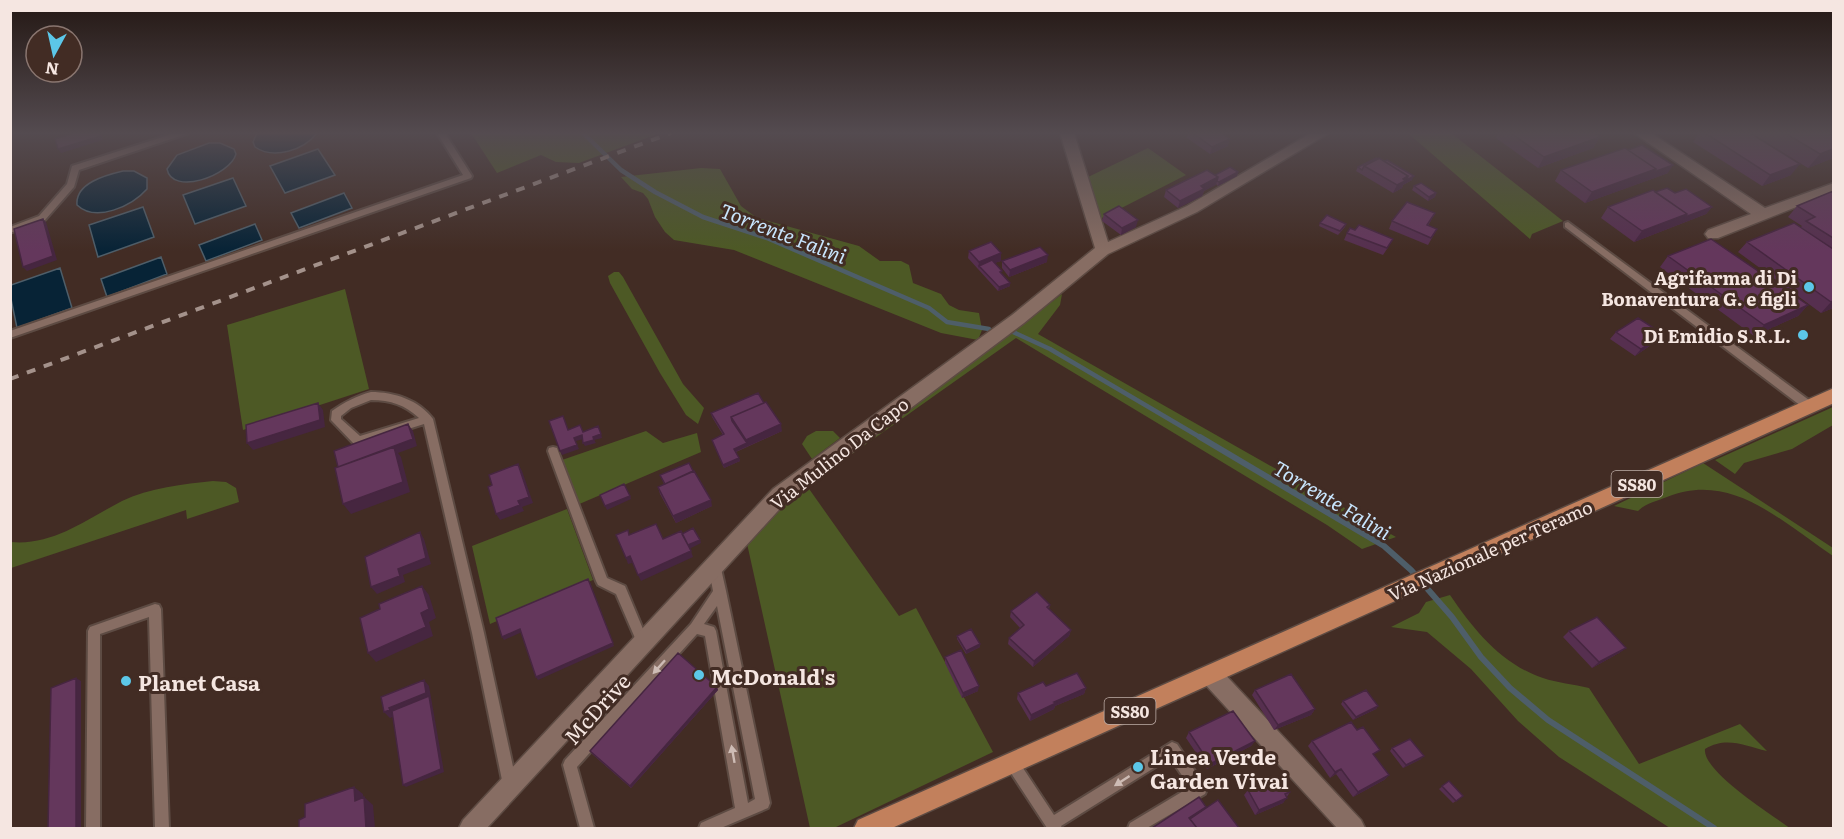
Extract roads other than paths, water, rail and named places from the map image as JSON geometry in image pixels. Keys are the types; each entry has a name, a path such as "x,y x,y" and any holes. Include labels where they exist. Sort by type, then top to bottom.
{"main road":[{"name":"Via Nazionale per Teramo","path":"866,828 1833,395"}],"street":[{"path":"1079,172 1103,249"},
{"name":"Via Mulino Da Capo","path":"471,828 642,641 780,495 1018,319 1103,249 1144,233 1192,209 1255,172"},
{"path":"1700,172 1764,214"},
{"path":"1713,234 1833,187"},
{"path":"1211,675 1353,828"}],"lane":[{"path":"10,230 42,218 71,185 74,172"},
{"path":"10,335 468,176 466,172"},
{"path":"1568,225 1809,406"},
{"path":"428,419 358,441 336,420 336,414 355,401 381,396 397,397 414,405 428,419 478,633 510,785"},
{"path":"553,451 602,581 621,590 642,641"},
{"path":"706,828 763,803 714,564"},
{"name":"McDrive","path":"588,828 570,765 695,628 720,591"},
{"path":"93,828 94,631 156,609 162,828"},
{"path":"695,628 710,631 743,812"},
{"path":"1012,764 1054,826 1172,748 1200,789 1135,828"}],"water":[{"path":"119,172 136,172 147,178 147,189 132,201 114,210 94,212 77,205 81,191 100,178"},
{"path":"169,172 218,172 213,176 189,182 171,177"},
{"path":"273,172 333,172 335,175 285,193"},
{"path":"233,178 246,206 195,224 183,195"},
{"path":"344,193 352,208 299,228 291,213"},
{"path":"143,207 154,237 98,257 89,225"},
{"path":"255,224 262,240 206,261 199,245"},
{"path":"161,257 167,274 107,297 101,279"},
{"path":"60,268 72,308 17,328 11,299 11,285"}],"waterway":[{"name":"Torrente Falini","path":"624,172 655,192 703,217 767,238 929,308 947,322 989,329"},
{"name":"Torrente Falini","path":"1013,332 1050,349 1203,439"},
{"name":"Torrente Falini","path":"1200,437 1384,546 1411,570 1452,617 1481,657 1510,688 1548,720 1714,828"}],"railway":[{"path":"10,379 566,172"}],"place":[{"name":"Agrifarma di Di Bonaventura G. e figli","path":"1809,287"},
{"name":"Di Emidio S.R.L.","path":"1803,335"},
{"name":"McDonald's","path":"699,675"},
{"name":"Planet Casa","path":"126,681"},
{"name":"Linea Verde Garden Vivai","path":"1138,767"}]}
